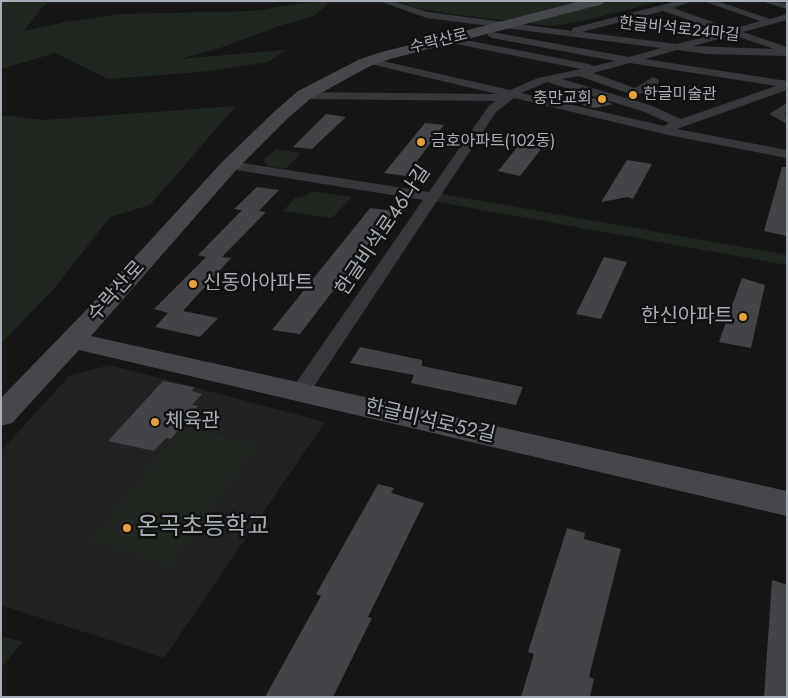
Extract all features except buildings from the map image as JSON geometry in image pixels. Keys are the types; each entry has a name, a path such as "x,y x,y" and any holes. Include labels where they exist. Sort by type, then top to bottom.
{"street":[{"path":"383,1 427,15 504,25"},
{"name":"수락산로","path":"1,416 73,340 230,165 280,115 304,95 370,61 446,39 598,1"},
{"name":"한글비석로24마길","path":"568,32 689,1"},
{"path":"707,1 787,27"},
{"path":"770,1 785,5"},
{"path":"664,8 735,31 787,51"},
{"path":"304,95 510,96 547,79 580,73 787,17"},
{"name":"수락산로","path":"423,21 476,32"},
{"name":"한글비석로24마길","path":"504,25 676,47 736,52 787,51"},
{"path":"476,32 629,60 787,85"},
{"path":"446,39 595,69 610,78 637,86 645,85 652,80 654,83 636,92 580,73"},
{"path":"707,54 778,64"},
{"path":"370,61 510,96 662,130 787,154"},
{"path":"547,79 646,108 680,123"},
{"path":"662,130 787,85"},
{"name":"한글비석로46나길","path":"300,392 492,110 510,96"},
{"path":"230,165 433,197"},
{"name":"한글비석로52길","path":"73,340 787,504"}],"shaded area":[{"path":"1,1 53,1 44,5 24,31 66,22 121,14 254,11 303,3 331,1 314,16 282,25 220,48 179,59 285,50 269,62 201,72 108,79 55,53 1,69"},
{"path":"400,1 662,1 583,21 551,26 451,14 415,8"},
{"path":"236,106 150,205 110,217 53,290 1,343 1,115 44,120"},
{"path":"276,149 301,153 285,169 268,166 263,160"},
{"path":"311,191 352,197 332,218 283,211 295,198 308,195"},
{"path":"437,193 787,255 787,265 432,201"},
{"name":"온곡초등학교","path":"110,365 325,422 164,658 1,605 1,451 70,375"},
{"path":"183,426 259,446 170,567 89,540"},
{"path":"1,636 23,642 1,667"}],"place":[{"name":"한글미술관","path":"633,95"},
{"name":"충만교회","path":"602,99"},
{"name":"금호아파트(102동)","path":"421,142"},
{"name":"신동아아파트","path":"193,284"},
{"name":"한신아파트","path":"743,317"},
{"name":"체육관","path":"155,422"},
{"name":"온곡초등학교","path":"127,528"}]}
